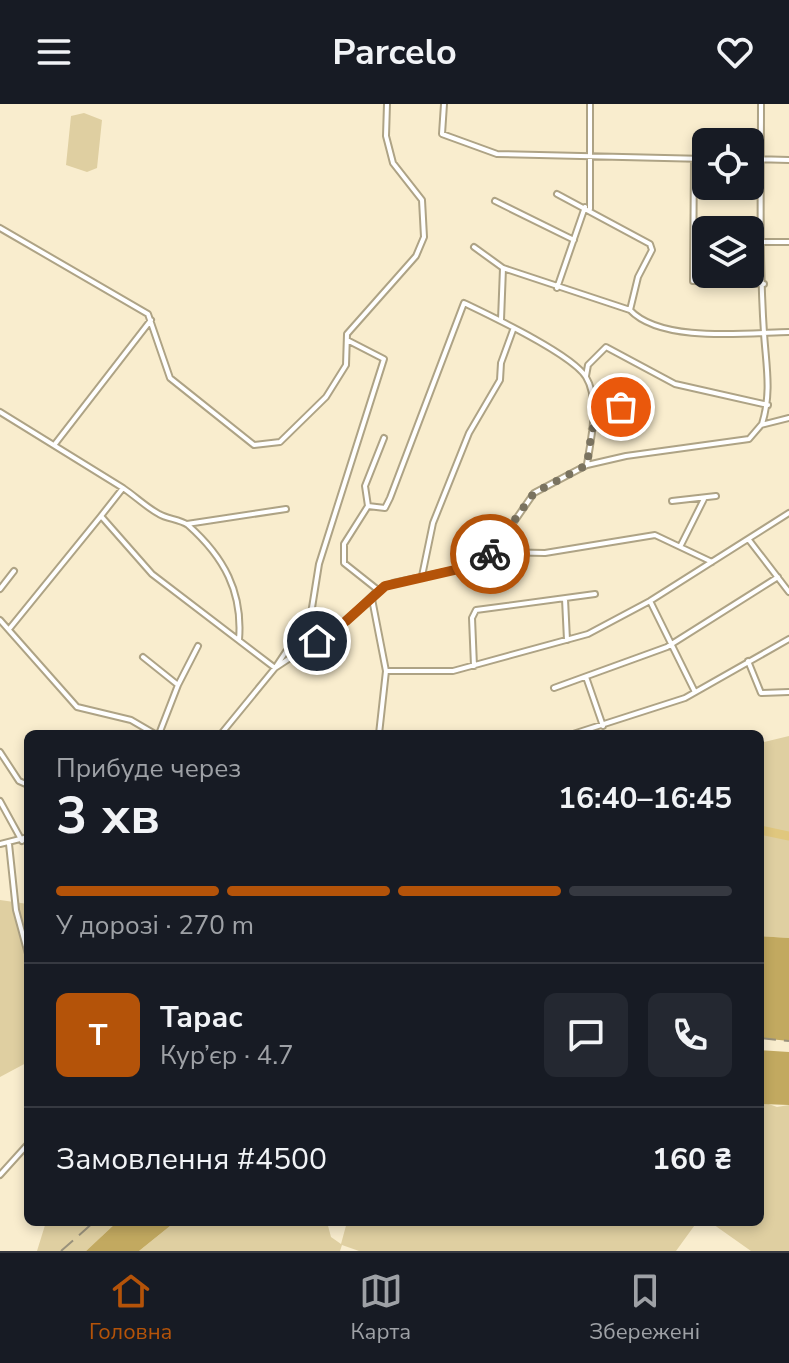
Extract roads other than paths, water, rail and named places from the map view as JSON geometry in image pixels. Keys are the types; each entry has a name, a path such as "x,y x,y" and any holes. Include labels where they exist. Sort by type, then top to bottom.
{"street":[{"path":"0,228 148,314 170,378 254,445 280,442 326,397 346,365 347,334 416,256 424,237 422,200 393,163 386,136 387,104"},
{"path":"444,104 442,134 483,151 590,159 692,159"},
{"path":"557,288 587,208 590,104"},
{"path":"761,104 761,128"},
{"path":"764,159 789,160"},
{"path":"557,194 650,244 652,250 638,277 630,310"},
{"path":"495,201 574,240"},
{"path":"764,242 789,242"},
{"path":"474,247 503,268 630,310 639,320 694,333 789,332"},
{"path":"501,320 503,268"},
{"path":"493,552 534,493 587,465 640,453 749,439 761,425 768,405 764,288"},
{"path":"368,506 385,508 390,498 464,303 542,343 586,376"},
{"path":"55,444 151,320"},
{"path":"422,576 433,523 469,433 500,380 501,363 513,330"},
{"path":"224,730 275,668 311,614 319,564 384,359 347,340"},
{"path":"587,465 592,429 591,392 586,376 588,365 606,347 675,384 768,405"},
{"path":"592,429 632,396"},
{"path":"0,412 123,488 159,515 187,524 286,509"},
{"path":"761,425 789,418"},
{"path":"378,590 344,563 342,556 344,544 368,506 365,486 384,438"},
{"path":"10,628 123,488"},
{"path":"672,501 716,496"},
{"path":"681,545 704,499"},
{"path":"386,671 453,671 597,631 789,513"},
{"path":"101,516 152,574 275,668"},
{"path":"187,524 221,560 237,591 242,613 239,640"},
{"path":"275,668 338,627 372,599 378,590 422,576 459,569 493,552 545,553 649,535 681,545 712,562"},
{"path":"749,540 789,592"},
{"path":"0,589 14,571"},
{"path":"554,688 673,644 778,577"},
{"path":"474,666 472,618 476,610 595,594"},
{"path":"372,599 386,671 379,730"},
{"path":"565,599 567,640"},
{"path":"650,601 695,693"},
{"path":"0,620 10,628 42,672 77,707 131,720 150,730"},
{"path":"588,730 695,693 789,639"},
{"path":"159,730 198,646"},
{"path":"143,657 178,685"},
{"path":"748,661 761,693 789,692"},
{"path":"586,677 603,726"},
{"path":"0,752 19,781 24,783"},
{"path":"0,801 22,841 0,844"},
{"path":"9,844 16,910 24,939"},
{"path":"0,1175 24,1148"}],"waterway":[{"path":"764,831 789,836"}],"railway":[{"path":"764,1038 789,1041"},
{"path":"61,1251 89,1226"}]}
